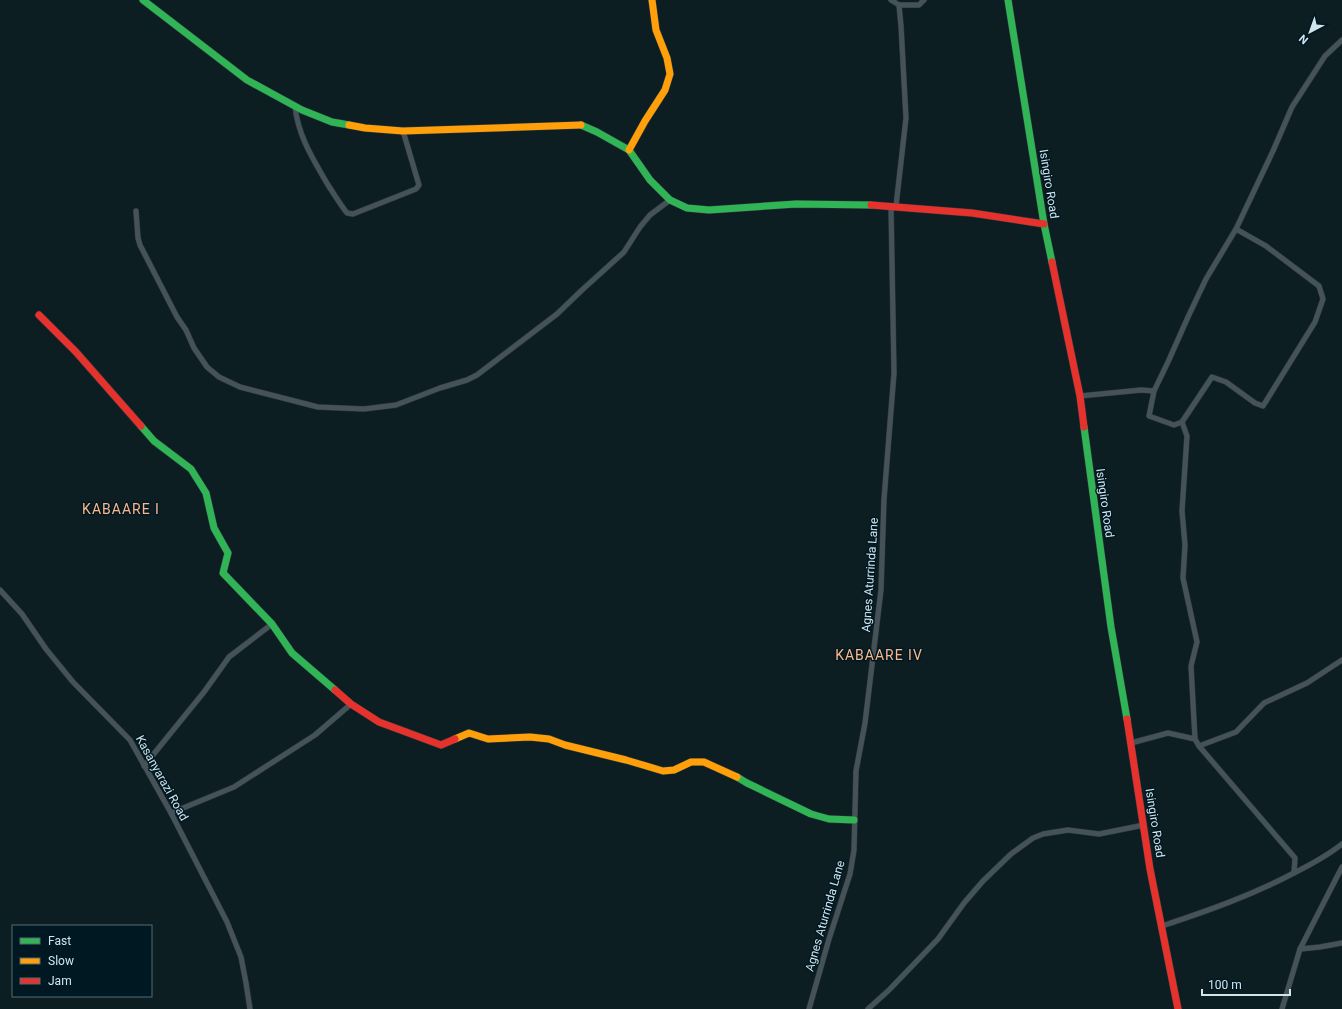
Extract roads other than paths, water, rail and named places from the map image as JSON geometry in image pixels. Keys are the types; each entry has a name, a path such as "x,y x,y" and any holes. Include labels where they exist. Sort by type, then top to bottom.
{"street":[{"path":"141,0 247,80 295,106 332,122 365,128 403,131 580,125 597,132 629,150 650,180 670,200 687,208 709,210 796,204 861,204 972,213 1044,224"},
{"path":"629,150 644,121 665,90 670,74 667,58 656,30 652,0"},
{"path":"891,0 898,5 919,5 924,0"},
{"name":"Isingiro Road","path":"1008,0 1044,224 1080,396 1111,627 1131,743 1150,869 1178,1009"},
{"name":"Agnes Aturrinda Lane","path":"809,1009 829,939 850,874 854,850 856,771 865,723 881,590 884,499 894,373 893,206 906,118 901,26 898,5"},
{"path":"1236,229 1266,246 1319,286 1323,299 1314,322 1263,406 1255,403 1226,382 1212,377 1182,422 1174,425 1149,416 1154,391 1188,316 1206,279 1236,229 1292,107 1325,56 1342,40"},
{"path":"295,106 296,120 311,157 347,213 353,214 416,189 419,185 403,131"},
{"path":"136,211 140,245 177,317 186,330 194,348 207,367 219,377 240,387 287,400 318,408 364,409 396,405 440,388 467,380 477,375 558,314 624,252 640,227 650,215 670,200"},
{"path":"39,315 86,363 154,441 191,469 206,493 214,528 228,554 223,573 272,624 292,653 351,704 379,722 441,746 469,733 488,739 530,736 549,739 565,745 663,771 674,770 691,762 704,762 733,774 747,783 811,814 829,819 854,820"},
{"path":"1080,396 1141,390 1154,391"},
{"path":"1182,422 1187,436 1182,511 1185,544 1183,578 1197,642 1191,666 1195,739 1199,746 1295,858 1294,873"},
{"name":"Kasanyarazi Road","path":"0,590 22,614 46,649 73,682 130,740 171,813 227,922 240,957 250,1009"},
{"path":"144,766 204,692 229,657 272,624"},
{"path":"1199,746 1236,732 1264,703 1308,683 1342,660"},
{"path":"171,813 234,787 315,735 351,704"},
{"path":"1131,743 1168,733 1195,739"},
{"path":"868,1009 889,990 938,939 983,880 1012,854 1033,838 1043,834 1068,830 1099,834 1144,825"},
{"path":"1162,926 1246,896 1316,862 1342,844"},
{"path":"1282,1009 1300,948 1342,867"},
{"path":"1300,948 1320,947 1342,943"}],"district":[{"name":"KABAARE I","path":"121,509"},
{"name":"KABAARE IV","path":"879,655"}]}
